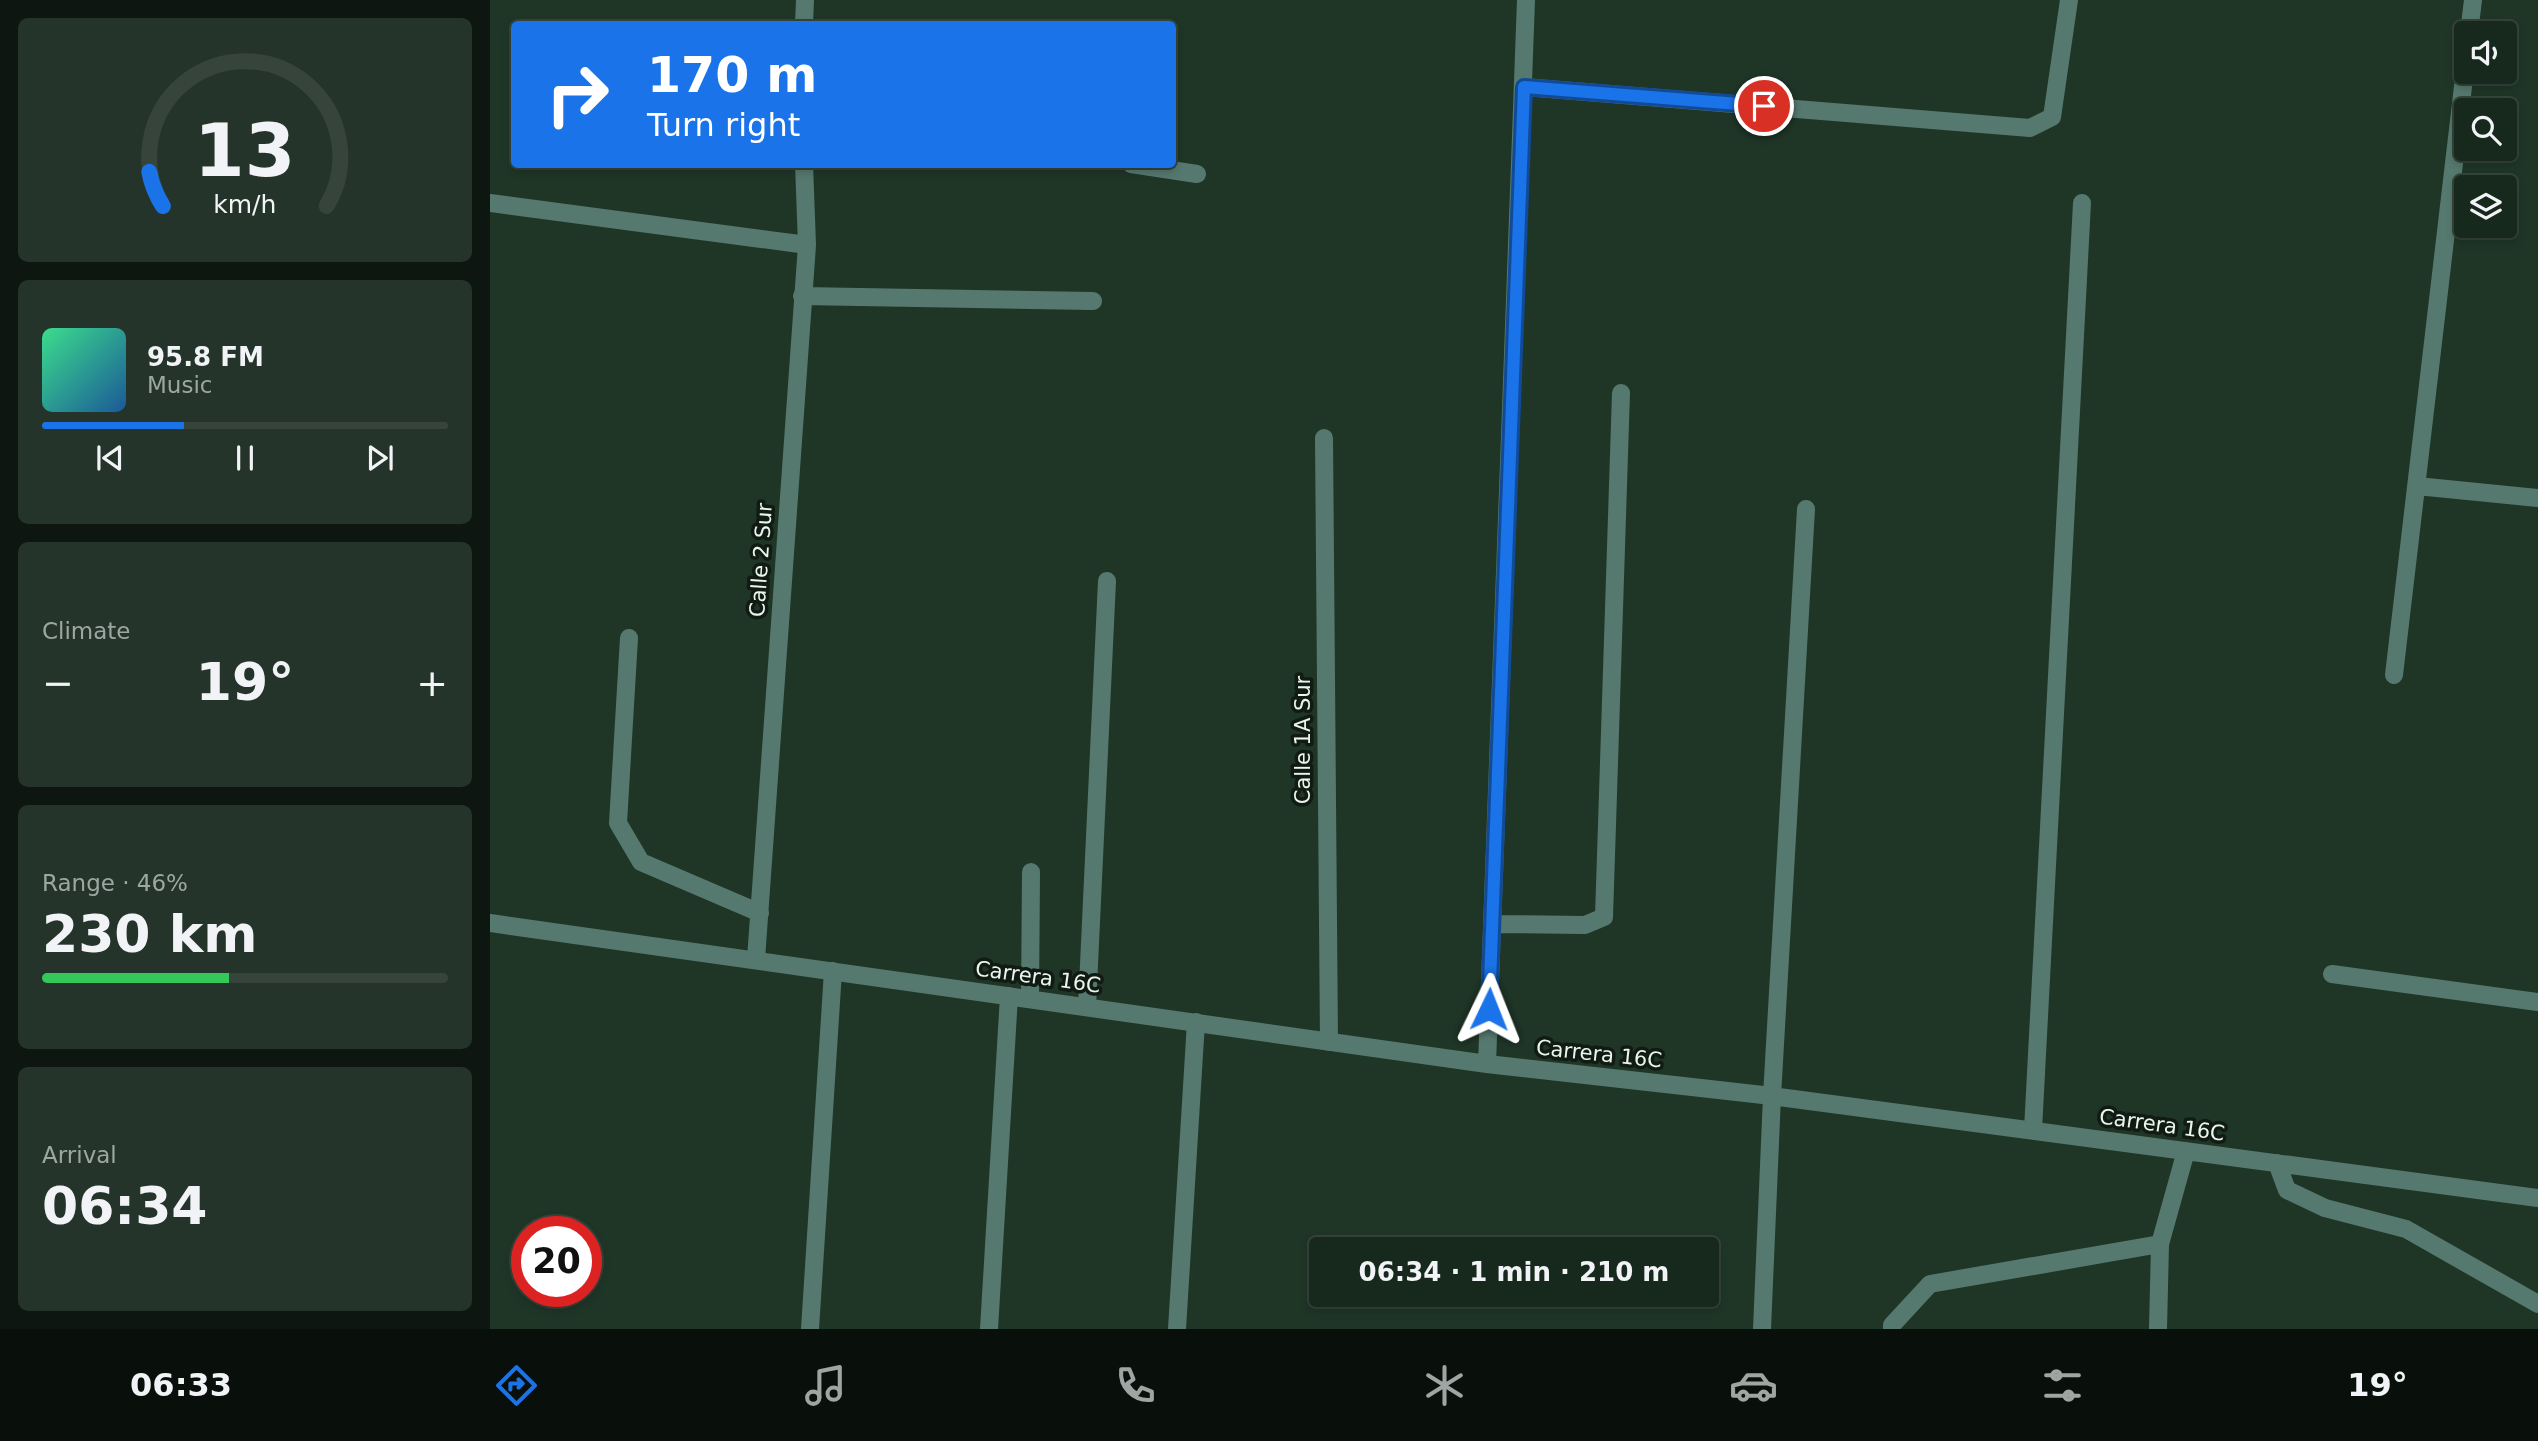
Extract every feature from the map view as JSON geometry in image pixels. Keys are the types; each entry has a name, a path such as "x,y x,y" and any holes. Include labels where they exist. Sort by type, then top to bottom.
{"street":[{"path":"804,21 805,0"},
{"path":"1487,1064 1526,0"},
{"path":"1524,87 2030,128 2052,117 2069,0"},
{"path":"2470,21 2473,0"},
{"path":"2395,675 2463,84"},
{"name":"Calle 2 Sur","path":"756,959 807,245 804,168"},
{"path":"1157,168 1197,174"},
{"path":"490,203 807,245"},
{"path":"2033,1130 2082,203"},
{"path":"802,296 1093,301"},
{"path":"1493,924 1585,925 1604,917 1621,393"},
{"name":"Calle 1A Sur","path":"1324,438 1329,1042"},
{"path":"2417,486 2538,498"},
{"path":"1762,1329 1772,1096 1806,509"},
{"path":"1087,1007 1107,581"},
{"path":"629,638 618,823 641,862 760,913"},
{"path":"1030,999 1031,872"},
{"name":"Carrera 16C","path":"490,923 1487,1064 1772,1096 2538,1198"},
{"path":"810,1329 833,971"},
{"path":"2332,974 2538,1002"},
{"path":"989,1329 1009,996"},
{"path":"1177,1329 1196,1022"},
{"path":"2158,1329 2160,1244 2186,1151"},
{"path":"2277,1163 2287,1190 2325,1208 2406,1229 2538,1304"},
{"path":"1892,1329 1892,1325 1930,1284 2160,1244"}],"route":[{"path":"1489,1009 1524,87 1764,106"}]}
